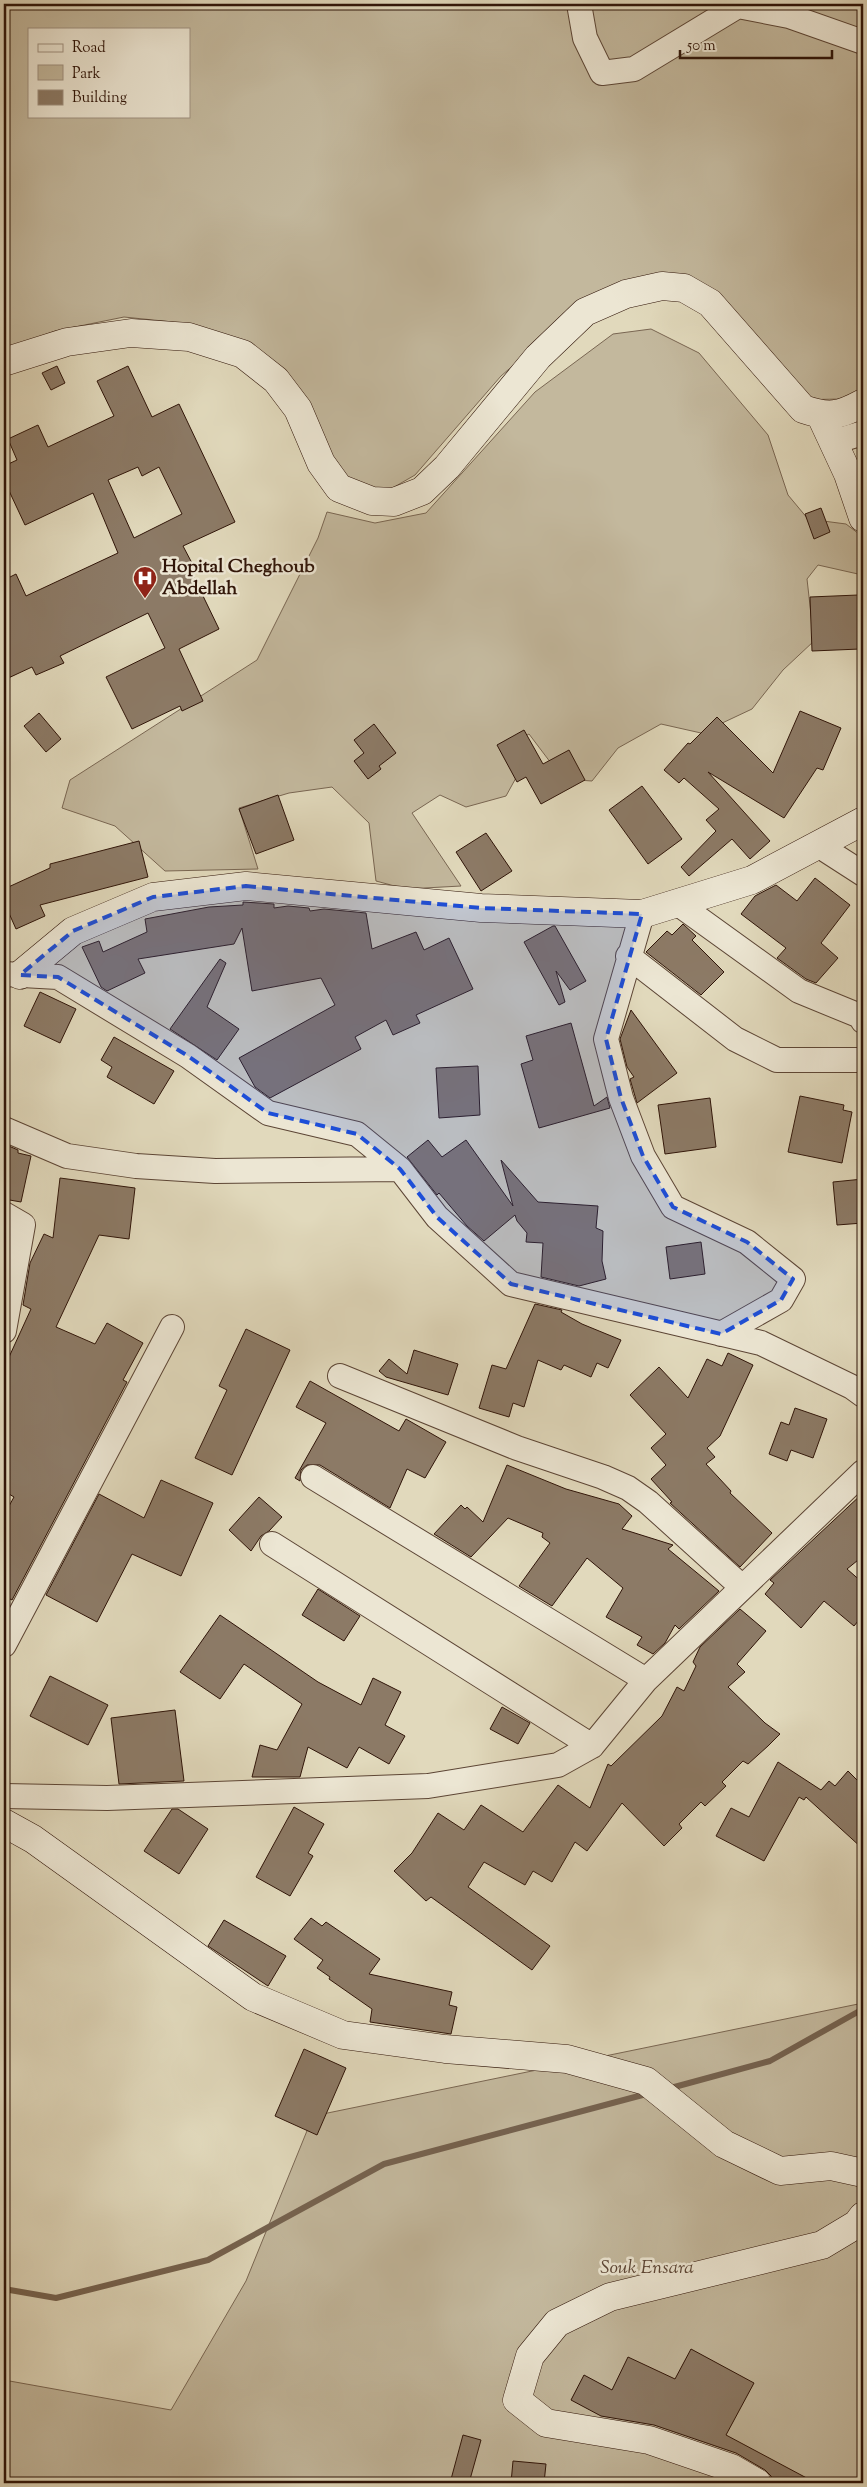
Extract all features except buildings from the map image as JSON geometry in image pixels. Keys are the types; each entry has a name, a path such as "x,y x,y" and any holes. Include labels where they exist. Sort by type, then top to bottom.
{"street":[{"path":"579,4 584,38 602,73 634,69 738,6 789,16 863,42"},
{"path":"4,362 67,342 131,333 189,336 243,354 276,380 298,409 321,463 339,488 372,501 394,502 422,491 447,467 538,357 585,312 626,294 662,286 684,288 710,303 803,409 821,416 844,413 863,403"},
{"path":"821,416 848,474 863,518"},
{"path":"834,442 862,435"},
{"path":"12,974 73,931 153,897 246,886 481,908 642,914 752,880 863,821"},
{"path":"818,845 863,874"},
{"path":"677,903 798,991 860,1016 863,1021"},
{"path":"642,914 628,956 606,1039 621,1098 643,1156 673,1207 747,1242 793,1279 781,1300 721,1334"},
{"path":"628,956 735,1040 777,1060 862,1060 863,1036"},
{"path":"12,974 58,977 188,1056 268,1113 357,1134 400,1169 437,1217 511,1284 761,1343 852,1387 863,1395"},
{"path":"4,1129 67,1156 136,1166 215,1171 400,1169"},
{"path":"4,1214 23,1225 4,1331"},
{"path":"4,1646 172,1327"},
{"path":"340,1376 517,1448 603,1477 628,1488 648,1502 742,1587"},
{"path":"4,1796 107,1798 428,1786 558,1765 592,1746 646,1680 863,1472"},
{"path":"313,1477 646,1680"},
{"path":"272,1544 592,1746"},
{"path":"4,1823 33,1839 253,1997 343,2035 444,2050 567,2059 646,2081 724,2144 780,2171 831,2166 863,2173"},
{"path":"756,2483 731,2468 649,2440 546,2423 517,2400 530,2356 557,2323 610,2297 822,2246 857,2224 863,2216"}],"highlighted area":[{"path":"246,886 481,908 642,914 606,1039 621,1098 643,1156 673,1207 747,1242 793,1279 781,1300 721,1334 511,1284 437,1217 400,1169 357,1134 268,1113 188,1056 58,977 20,975 73,931 153,897"}],"green space":[{"path":"4,4 863,4 863,388 841,399 792,400 686,293 561,324 501,376 415,475 382,494 359,494 279,378 173,322 124,317 55,331 4,350"},
{"path":"651,329 699,353 768,435 788,495 808,519 846,524 863,537 863,561 858,574 818,565 807,579 814,641 783,670 752,709 701,733 661,724 618,748 592,781 563,779 529,734 500,750 517,776 506,796 466,807 440,795 412,813 461,886 406,889 376,881 369,823 332,787 289,793 239,808 258,869 165,871 115,826 62,808 70,780 257,660 318,538 327,512 375,523 426,513 535,392 613,334"},
{"name":"Souk Ensara","path":"863,2003 863,2483 4,2483 4,2380 171,2410 246,2281 313,2116"}],"waterway":[{"path":"667,2089 770,2061 863,2009"},
{"path":"4,2289 56,2298 208,2260 384,2164 650,2093"}],"place":[{"name":"Hopital Cheghoub Abdellah","path":"145,599"}]}
